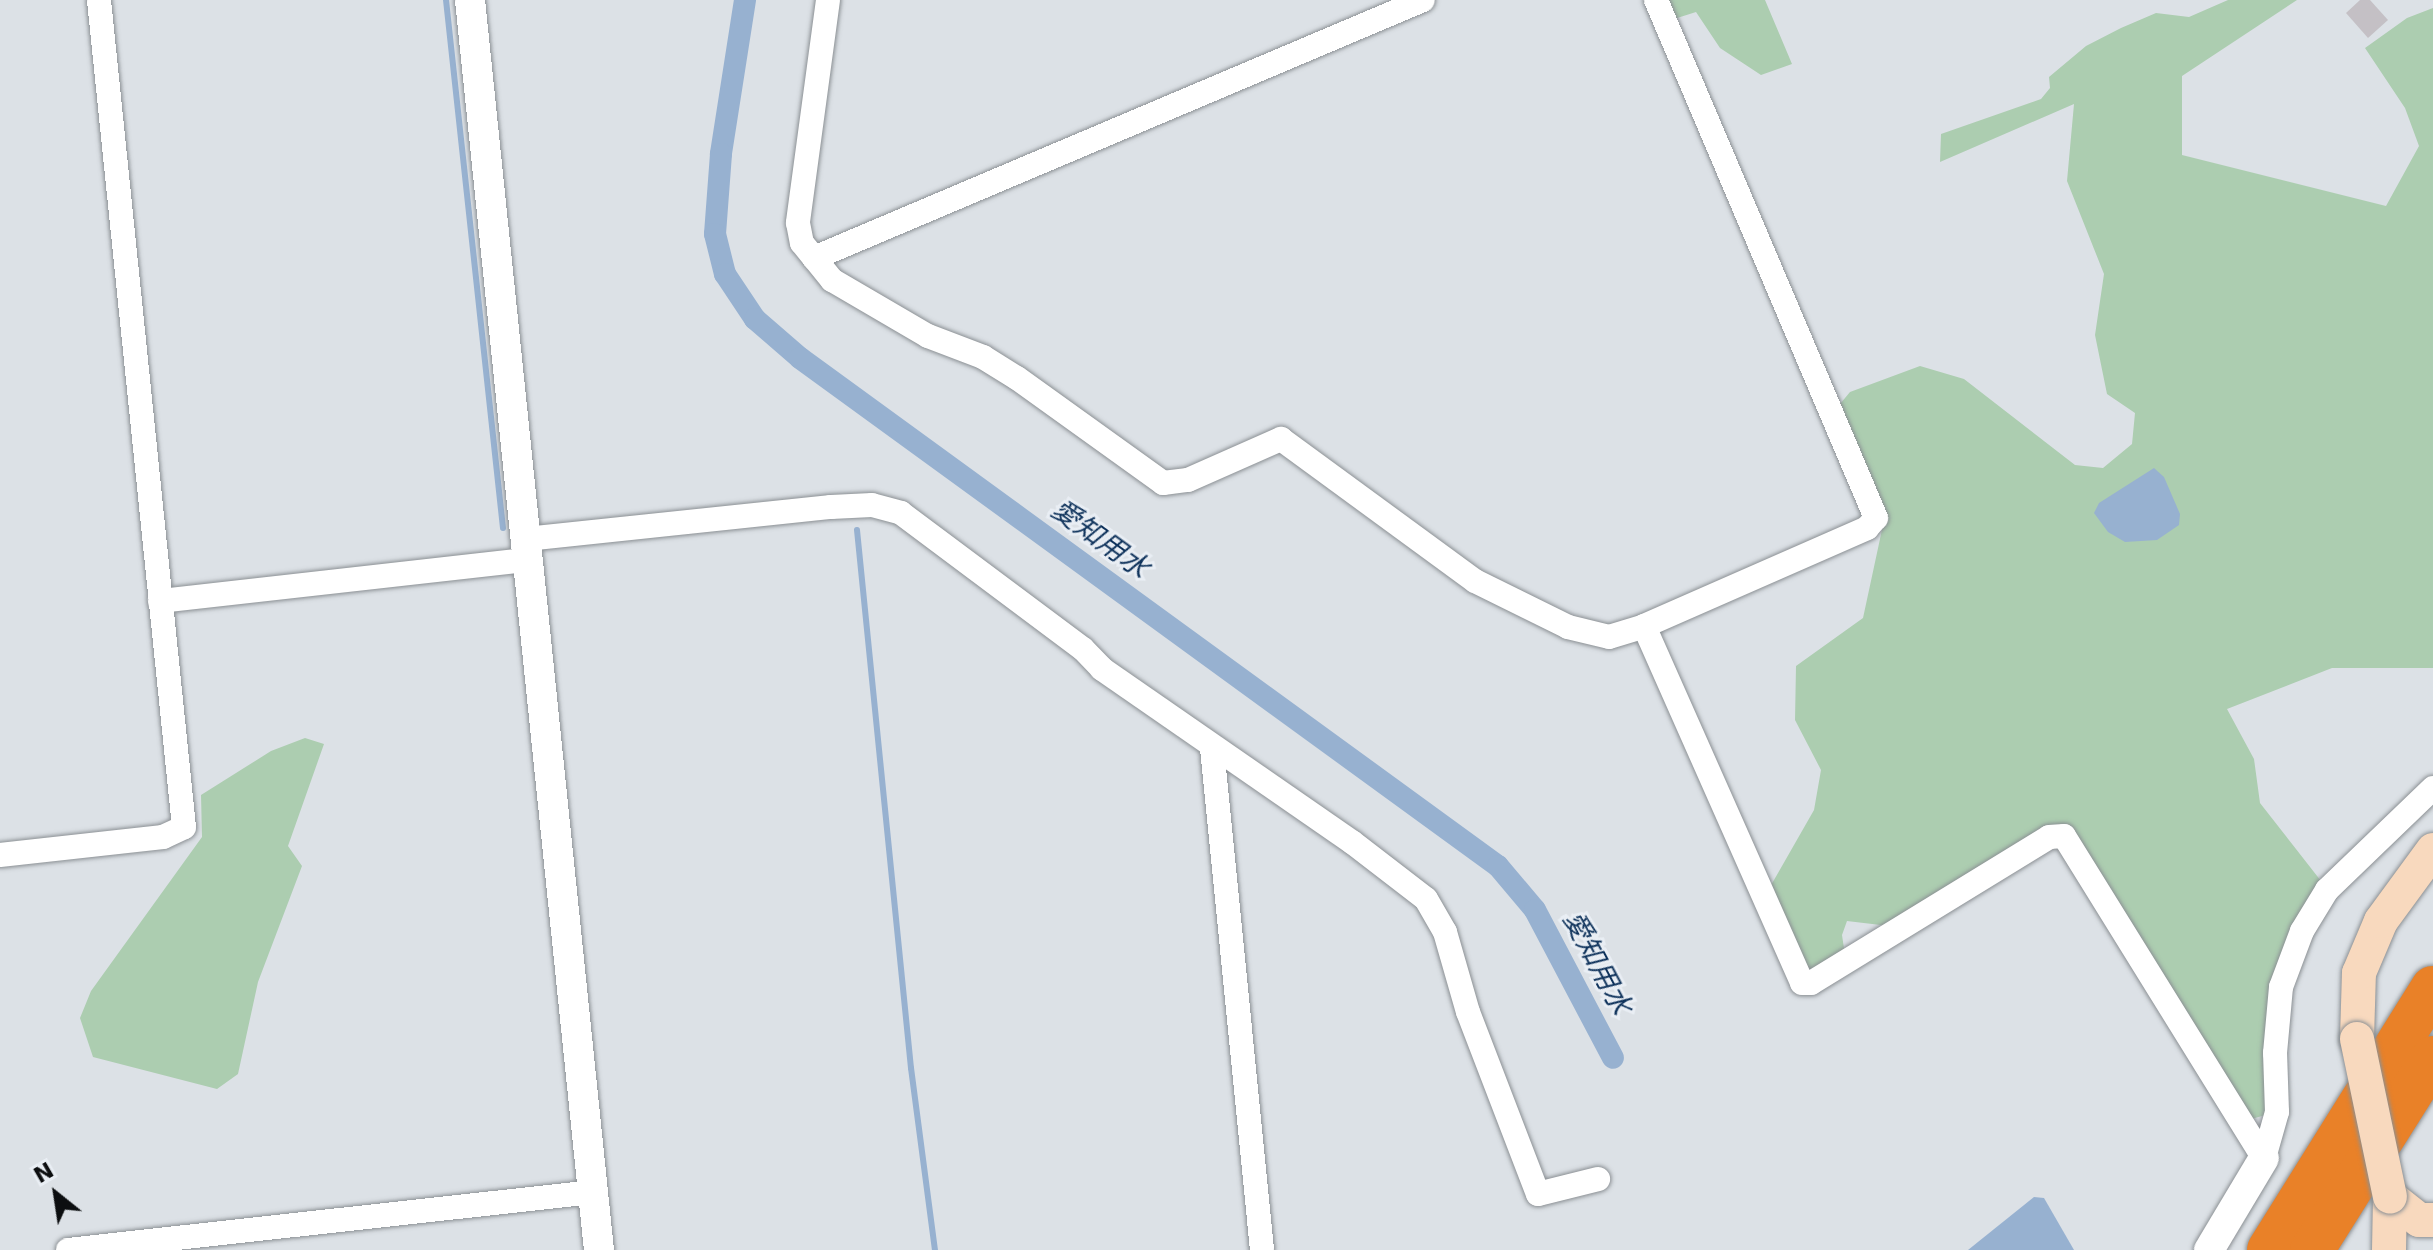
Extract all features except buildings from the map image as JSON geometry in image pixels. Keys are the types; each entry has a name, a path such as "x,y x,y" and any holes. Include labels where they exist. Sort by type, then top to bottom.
{"highway":[{"path":"2269,1250 2433,988"},
{"path":"2312,1250 2433,1058"}],"main road":[{"path":"2389,1250 2390,1197 2357,1039 2359,973 2381,921 2433,850"},
{"path":"2390,1197 2419,1220 2433,1220"}],"street":[{"path":"0,855 163,837 184,829 99,0"},
{"path":"470,0 599,1250"},
{"path":"828,0 798,200 802,243 832,280 928,336 983,357 1163,483 1188,480 1281,439 1475,581 1568,627 1609,637 1644,626 1867,528 1876,518 1656,0"},
{"path":"814,258 1423,0"},
{"path":"160,601 877,505 901,513 1212,748 1352,842 1426,899 1445,932 1468,1012 1538,1194 1598,1179"},
{"path":"1644,626 1802,983 1811,983 2049,837 2064,836 2264,1158"},
{"path":"1212,748 1262,1250"},
{"path":"2209,1250 2264,1158 2277,1112 2275,1053 2281,987 2302,931 2327,890 2433,788"},
{"path":"68,1250 593,1192"}],"green space":[{"path":"1665,0 1765,0 1792,64 1761,75 1720,48 1696,12 1674,19"},
{"path":"2228,0 2297,0 2182,76 2182,155 2386,206 2419,146 2405,108 2365,48 2407,18 2433,8 2433,668 2332,668 2227,709 2254,759 2260,803 2321,881 2293,927 2269,1114 2248,1120 2064,831 1889,926 1847,921 1842,935 1845,955 1808,977 1770,887 1814,810 1821,770 1795,720 1796,666 1863,618 1883,525 1840,404 1850,392 1920,366 1964,379 2075,465 2103,468 2132,444 2135,413 2107,394 2095,335 2104,274 2067,181 2074,104 1940,162 1941,134 2041,99 2050,88 2049,77 2086,46 2121,28 2156,13 2189,17"},
{"path":"305,738 324,744 288,846 302,866 258,982 238,1074 217,1089 93,1057 80,1018 91,991 202,837 201,795 271,751"}],"water":[{"path":"2154,468 2164,477 2180,514 2179,525 2157,540 2125,542 2108,532 2094,513 2099,503"},
{"path":"2034,1197 2044,1198 2074,1250 1968,1250"}],"waterway":[{"path":"446,0 503,528"},
{"name":"愛知用水","path":"745,0 721,154 715,234 725,274 755,319 800,358 1498,866 1535,910 1613,1058"},
{"path":"857,530 911,1068 935,1250"}]}
